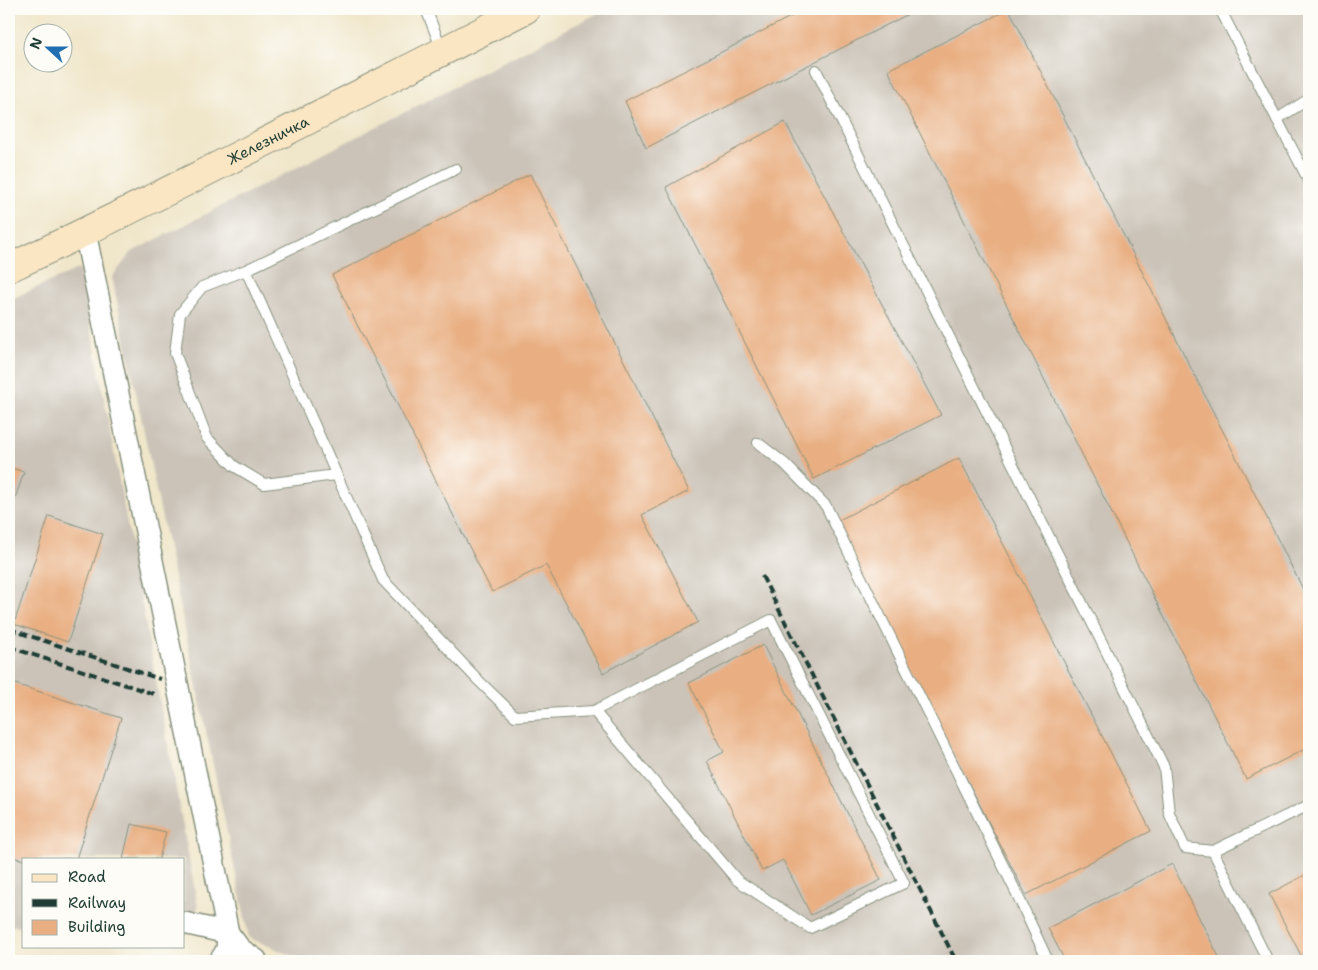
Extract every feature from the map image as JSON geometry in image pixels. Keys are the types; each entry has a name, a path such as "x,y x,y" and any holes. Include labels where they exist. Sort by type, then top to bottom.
{"main road":[{"name":"Железничка","path":"9,268 85,232 526,9"}],"street":[{"path":"85,232 228,933 227,950 220,961"},
{"path":"185,922 228,933 240,949 257,961"},
{"path":"225,961 246,958 257,961"}],"lane":[{"path":"426,9 442,51"},
{"path":"1220,9 1309,181"},
{"path":"816,70 1164,767 1170,813 1185,848 1213,851 1309,805"},
{"path":"1277,119 1309,99"},
{"path":"336,475 264,484 234,466 207,438 175,353 180,314 202,287 246,270 456,169"},
{"path":"246,270 382,580 515,716 594,711 771,620 904,883 810,928 738,880 594,711"},
{"path":"758,443 785,464 826,506 1048,961"},
{"path":"1213,851 1268,961"}],"shaded area":[{"path":"606,9 1309,9 1309,961 306,961 249,938 112,277 132,252"},
{"path":"80,268 198,908 185,928 185,858 22,858 22,928 9,925 9,300"}],"building":[{"path":"806,9 918,9 646,148 625,101"},
{"path":"1009,9 1309,601 1309,747 1246,779 888,70"},
{"path":"785,122 941,415 814,479 666,187"},
{"path":"530,174 689,491 642,515 698,622 603,673 546,565 492,592 332,275"},
{"path":"959,458 1151,831 1026,895 835,522"},
{"path":"9,467 24,472 9,516"},
{"path":"49,516 103,534 68,642 14,624"},
{"path":"763,645 881,880 811,915 783,860 762,871 707,761 724,752 689,683"},
{"path":"9,682 121,718 76,858 22,859 9,856"},
{"path":"131,824 166,832 159,858 123,858"},
{"path":"1172,864 1221,961 1065,961 1048,928"},
{"path":"1309,873 1309,961 1304,961 1269,894"}],"railway":[{"path":"762,576 956,961"},
{"path":"9,629 160,679"},
{"path":"9,647 154,694"}]}
